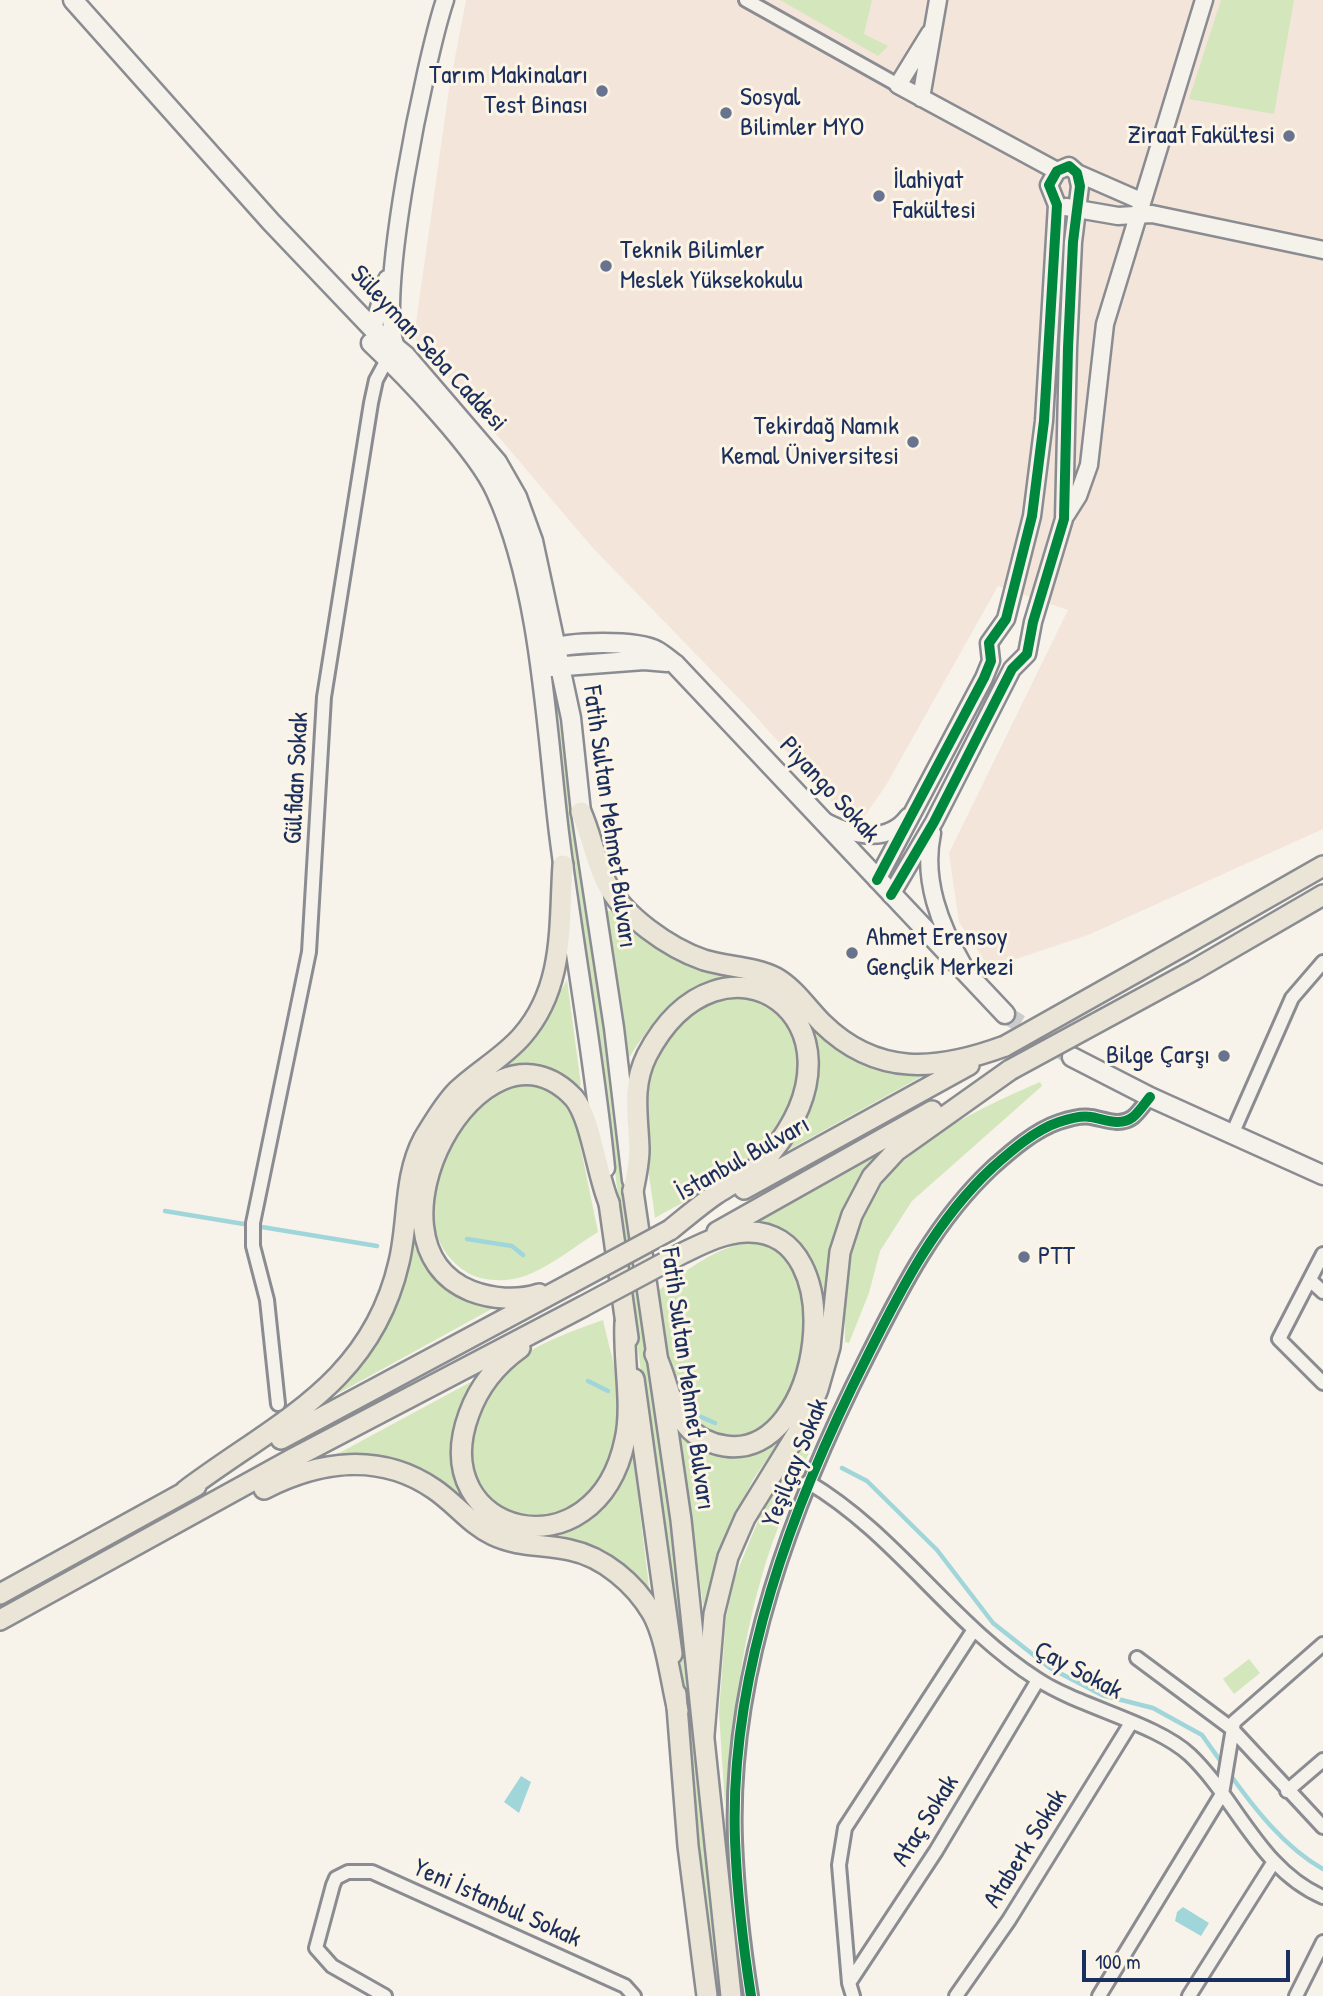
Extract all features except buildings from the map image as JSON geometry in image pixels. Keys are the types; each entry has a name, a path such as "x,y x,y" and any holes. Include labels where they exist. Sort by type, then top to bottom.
{"main road":[{"name":"Süleyman Seba Caddesi","path":"73,0 372,336 457,412 507,476 533,541 558,646"},
{"name":"Süleyman Seba Caddesi","path":"392,353 482,468 496,490 515,543 537,658"},
{"name":"Piyango Sokak","path":"558,646 639,645 657,650 675,664 1005,1014"},
{"path":"558,646 537,658 551,667 644,660 675,664"},
{"name":"Fatih Sultan Mehmet Bulvarı","path":"558,646 571,719 581,812 614,1028 655,1354 681,1520 731,1996"},
{"name":"Fatih Sultan Mehmet Bulvarı","path":"537,658 563,865 597,1087 625,1323 657,1526 678,1711 688,1846 707,1996"},
{"path":"581,812 606,882 637,919 678,948 703,960 776,978 821,1022 853,1048 893,1063 936,1065 1004,1046"},
{"path":"0,1594 185,1492 302,1411 344,1371 372,1332 390,1294 400,1261 409,1183 418,1151 455,1093 522,1037 550,988 560,947 563,865"},
{"name":"İstanbul Bulvarı","path":"185,1492 670,1230 1323,866"},
{"name":"İstanbul Bulvarı","path":"203,1509 681,1254 856,1152 1194,970 1323,895"},
{"path":"633,1191 639,1156 636,1089 647,1056 667,1024 701,995 731,987 761,992 788,1009 797,1021 810,1054 805,1090 794,1118 778,1145 755,1168 670,1230"},
{"path":"1072,1056 1150,1097 1233,1132 1323,1175"},
{"path":"704,1735 714,1614 728,1556 745,1518 806,1419 818,1389 830,1348 840,1252 852,1215 872,1177 896,1151 1010,1070"},
{"path":"570,1284 532,1296 496,1298 461,1287 448,1276 429,1248 423,1209 426,1186 440,1143 459,1115 495,1082 520,1075 548,1080 573,1098 581,1108 600,1183 609,1203"},
{"path":"655,1354 680,1416 697,1435 719,1445 742,1446 767,1435 789,1413 804,1379 814,1325 813,1295 809,1277 790,1250 780,1242 749,1231 715,1238 681,1254"},
{"path":"582,1307 510,1354 488,1376 473,1401 464,1427 462,1468 468,1484 488,1510 515,1525 552,1526 569,1521 591,1505 611,1477 625,1441 627,1424 625,1323"},
{"path":"0,1620 203,1509 233,1501 298,1472 322,1466 346,1464 383,1467 419,1480 491,1534 524,1545 580,1552 617,1573 653,1614 678,1711"}],"street":[{"path":"392,353 390,318 401,205 445,0"},
{"path":"746,0 1057,171"},
{"path":"920,97 938,0"},
{"path":"891,895 934,822 1012,669 1027,654 1028,641 1064,519 1078,496 1089,464 1105,324 1204,0"},
{"path":"898,85 930,33"},
{"path":"877,880 991,662 989,643 1006,619 1032,516 1043,433 1057,205 1049,185 1057,171 1069,166 1152,214 1323,250"},
{"path":"1064,519 1068,348 1076,209 1080,186 1077,173"},
{"path":"1057,205 1118,216 1139,207"},
{"path":"372,336 395,258"},
{"name":"Gülfidan Sokak","path":"278,1404 267,1300 253,1246 257,1202 309,952 324,697 339,587 373,391 381,368 392,353"},
{"path":"1032,516 1064,519"},
{"path":"1000,628 1017,628 1028,641"},
{"path":"991,662 1000,668 1012,669"},
{"path":"821,820 858,834 885,834 904,822 920,801"},
{"path":"934,822 928,851 931,887 937,910 973,982"},
{"path":"1233,1132 1292,998 1323,962"},
{"name":"Yeşilçay Sokak","path":"751,1996 740,1916 734,1838 741,1727 764,1618 808,1482 893,1305 939,1226 958,1203 993,1167 1032,1136 1058,1122 1089,1116 1110,1122 1124,1121 1132,1118 1150,1097"},
{"path":"1323,1254 1279,1339 1323,1383"},
{"path":"1310,1280 1323,1292"},
{"name":"Çay Sokak","path":"808,1482 862,1519 973,1631 1038,1680 1082,1703 1131,1723 1189,1754 1273,1863 1323,1897"},
{"path":"853,1996 849,1983 839,1865 845,1828 973,1631"},
{"path":"1099,1996 1222,1794 1231,1728 1238,1716 1323,1644"},
{"path":"1137,1658 1231,1728 1286,1791 1323,1827"},
{"name":"Ataç Sokak","path":"849,1983 936,1851 1038,1680"},
{"name":"Ataberk Sokak","path":"956,1996 1009,1920 1131,1723"},
{"path":"1286,1791 1323,1760"},
{"path":"1189,1996 1273,1863"},
{"name":"Yeni İstanbul Sokak","path":"385,1996 332,1966 316,1948 336,1878 348,1872 372,1872 625,1986 634,1996"},
{"path":"1296,1996 1323,1942"}],"shaded area":[{"name":"Tekirdağ Namık Kemal Üniversitesi","path":"466,0 1323,0 1323,829 1088,935 989,968 959,922 949,853 1068,610 998,586 885,787 863,818 831,801 750,710 592,547 414,337 449,89"}],"green space":[{"path":"780,0 872,0 864,34 888,46 878,56"},
{"path":"1221,0 1294,0 1274,114 1189,99"},
{"path":"549,675 553,677 607,1049 678,1584 722,1996 716,1996 706,1930 673,1585 643,1388 578,886 546,678"},
{"path":"605,911 616,911 734,974 698,987 671,1005 659,1016 627,1061"},
{"path":"567,980 581,1085 577,1088 568,1078 547,1068 523,1067 487,1076 524,1047 539,1030"},
{"path":"729,997 768,1006 789,1026 798,1055 799,1074 789,1110 779,1128 754,1158 719,1183 655,1218 643,1125 649,1073 667,1039 680,1024 694,1012"},
{"path":"810,1020 902,1072 926,1074 783,1153 802,1122 814,1091 816,1058 805,1023"},
{"path":"533,1082 557,1095 575,1120 598,1232 553,1262 525,1276 504,1280 481,1278 468,1273 448,1255 436,1233 433,1208 435,1181 457,1130 473,1109 496,1090"},
{"path":"1040,1082 1042,1086 912,1201 880,1251 869,1293 849,1343 845,1342 847,1266 857,1230 872,1199 893,1172 917,1149 945,1129"},
{"path":"876,1155 863,1174 827,1299 820,1298 813,1269 799,1249 778,1234 751,1223"},
{"path":"418,1224 418,1236 497,1306 337,1394 379,1336 412,1225"},
{"path":"758,1242 780,1251 796,1268 805,1309 799,1358 782,1404 769,1422 750,1437 717,1435 697,1424 680,1400 672,1370 659,1290 718,1252"},
{"path":"603,1320 620,1398 617,1435 610,1461 588,1494 559,1517 534,1521 518,1517 489,1498 471,1469 468,1435 472,1424 494,1382 516,1360 544,1344"},
{"path":"478,1378 461,1428 457,1457 464,1489 474,1507 471,1510 454,1496 328,1459"},
{"path":"795,1418 754,1478 728,1529 705,1620 680,1432 712,1451 741,1455 768,1444"},
{"path":"812,1431 817,1434 773,1542 754,1607 738,1691 725,1806 719,1713 726,1617 735,1577 764,1506"},
{"path":"633,1455 650,1595 630,1571 607,1554 581,1542 550,1534 580,1522 602,1506 619,1485"},
{"path":"1249,1659 1260,1673 1234,1694 1223,1679"}],"water":[{"path":"521,1776 531,1782 519,1813 504,1802"},
{"path":"1183,1907 1209,1923 1201,1936 1175,1921 1177,1912"}],"waterway":[{"path":"165,1211 377,1246"},
{"path":"467,1239 512,1246 523,1255"},
{"path":"588,1381 608,1391"},
{"path":"699,1416 715,1423"},
{"path":"842,1468 867,1481 937,1550 993,1623 1050,1668 1102,1695 1153,1708 1202,1735 1224,1766"},
{"path":"1229,1773 1283,1839 1323,1869"}],"tunnel":[{"path":"1005,1014 1072,1057"}],"cycle path":[{"path":"877,880 984,678 991,661 989,643 1006,619 1032,516 1044,421 1057,205 1049,185 1057,171 1069,166 1077,173 1080,186 1073,242 1064,519 1033,622 1027,654 1012,669 934,822 891,895"},
{"path":"751,1996 735,1840 736,1777 743,1714 771,1590 791,1529 841,1411 922,1255 954,1209 993,1167 1015,1148 1050,1126 1083,1117 1123,1122 1133,1117 1150,1097"}],"place":[{"name":"Tarım Makinaları Test Binası","path":"602,91"},
{"name":"Sosyal Bilimler MYO","path":"726,113"},
{"name":"Ziraat Fakültesi","path":"1289,136"},
{"name":"İlahiyat Fakültesi","path":"879,196"},
{"name":"Teknik Bilimler Meslek Yüksekokulu","path":"606,266"},
{"name":"Tekirdağ Namık Kemal Üniversitesi","path":"913,442"},
{"name":"Ahmet Erensoy Gençlik Merkezi","path":"852,953"},
{"name":"Bilge Çarşı","path":"1224,1056"},
{"name":"PTT","path":"1024,1257"}]}
